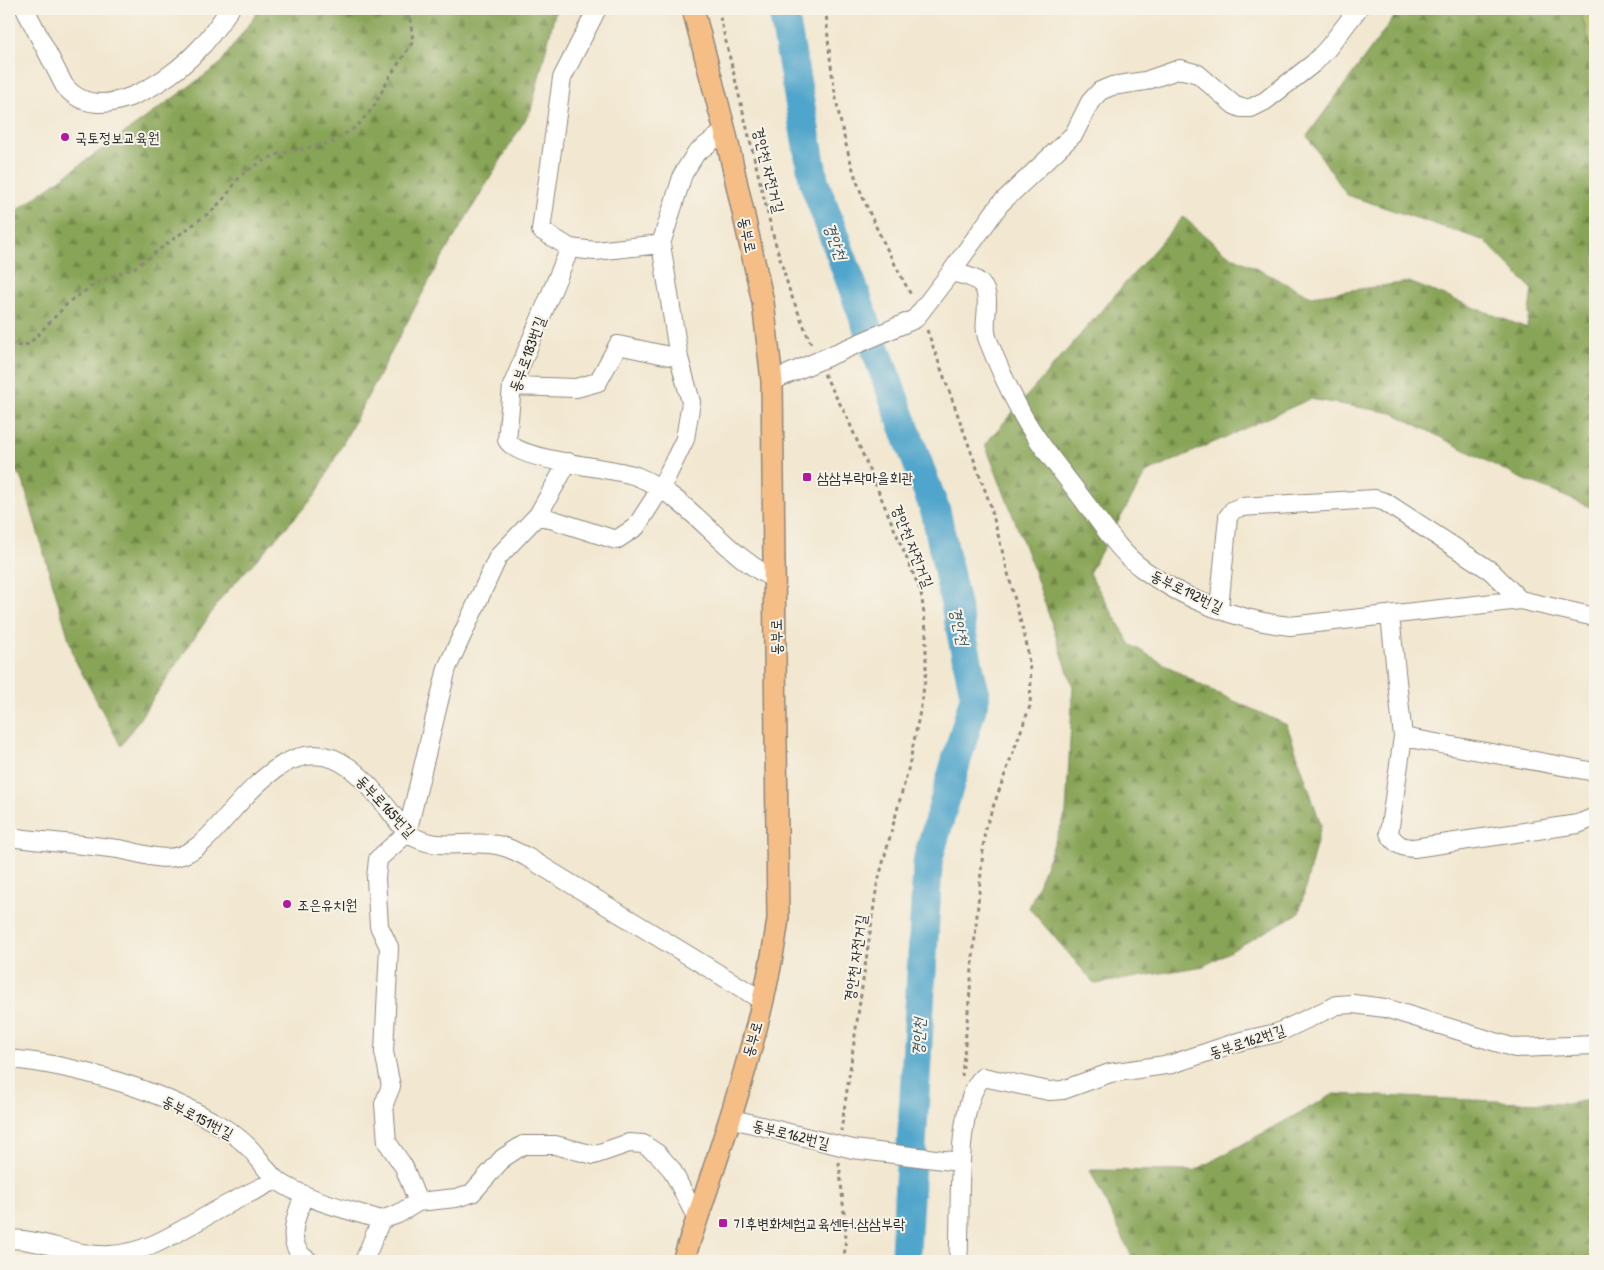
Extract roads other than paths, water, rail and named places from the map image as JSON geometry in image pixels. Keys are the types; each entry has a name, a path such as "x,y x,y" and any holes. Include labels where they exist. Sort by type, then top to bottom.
{"main road":[{"name":"동부로","path":"683,1261 733,1119 763,1001 778,919 775,579 771,440 778,379 725,131 693,9"},
{"path":"697,1261 733,1119 773,1003 787,915 776,300 707,9"}],"street":[{"path":"25,9 71,95 82,101 100,104 123,99 152,86 179,68 200,49 230,9"},
{"path":"596,9 562,78 541,230 570,248 594,251 661,244"},
{"path":"778,379 918,316 994,210 1074,134 1090,102 1100,91 1112,86 1145,81 1180,69 1198,74 1234,105 1241,108 1251,108 1265,101 1314,63 1358,9"},
{"path":"538,515 616,540 636,527 661,488 685,439 692,402 679,358 661,244 683,174 696,153 725,131"},
{"name":"동부로183번길","path":"570,248 512,386 506,432 510,446 537,457 621,471 661,488 693,511 738,557 755,570 775,579"},
{"name":"동부로192번길","path":"951,272 978,281 984,289 987,296 985,320 987,338 1023,416 1117,544 1143,570 1166,584 1219,608 1257,622 1290,626 1520,600 1595,617"},
{"path":"512,386 576,388 598,382 618,345 679,358"},
{"path":"418,1202 404,1167 387,1142 384,1104 391,1086 384,1052 389,948 379,926 376,878 378,859 408,833 447,668 498,557 538,515 568,462"},
{"path":"1219,608 1228,518 1233,510 1241,507 1375,499 1384,502 1491,571 1520,600"},
{"path":"1390,616 1403,737 1389,833 1398,845 1414,848 1578,824 1595,817"},
{"path":"1403,737 1595,772"},
{"name":"동부로165번길","path":"9,837 119,849 156,857 180,856 194,850 208,838 265,775 294,759 322,755 350,768 408,833 418,840 432,845 489,844 506,846 763,1001"},
{"name":"동부로162번길","path":"733,1119 846,1147 960,1162 972,1093 983,1077 1049,1091 1063,1090 1110,1074 1172,1064 1241,1040 1276,1034 1337,1005 1352,1004 1385,1008 1515,1048 1595,1045"},
{"name":"동부로151번길","path":"9,1059 36,1061 101,1076 171,1102 230,1132 258,1157 276,1180 304,1195 381,1220"},
{"path":"364,1261 381,1220 398,1214 418,1202 472,1193 503,1158 523,1146 537,1144 555,1145 594,1155 629,1143 643,1144 658,1154 672,1170 697,1219"},
{"path":"958,1261 960,1162"},
{"path":"9,1239 110,1255 134,1251 173,1237 205,1216 276,1180"},
{"path":"304,1195 294,1222 293,1236 298,1249 309,1261"}],"waterway":[{"name":"경안천","path":"783,9 814,182 936,513 975,696 928,859 905,1261"}],"place":[{"name":"국토정보교육원","path":"65,137"},
{"name":"삼삼부락마을회관","path":"807,477"},
{"name":"조은유치원","path":"287,904"},
{"name":"기후변화체험교육센터.삼삼부락","path":"723,1223"}]}
